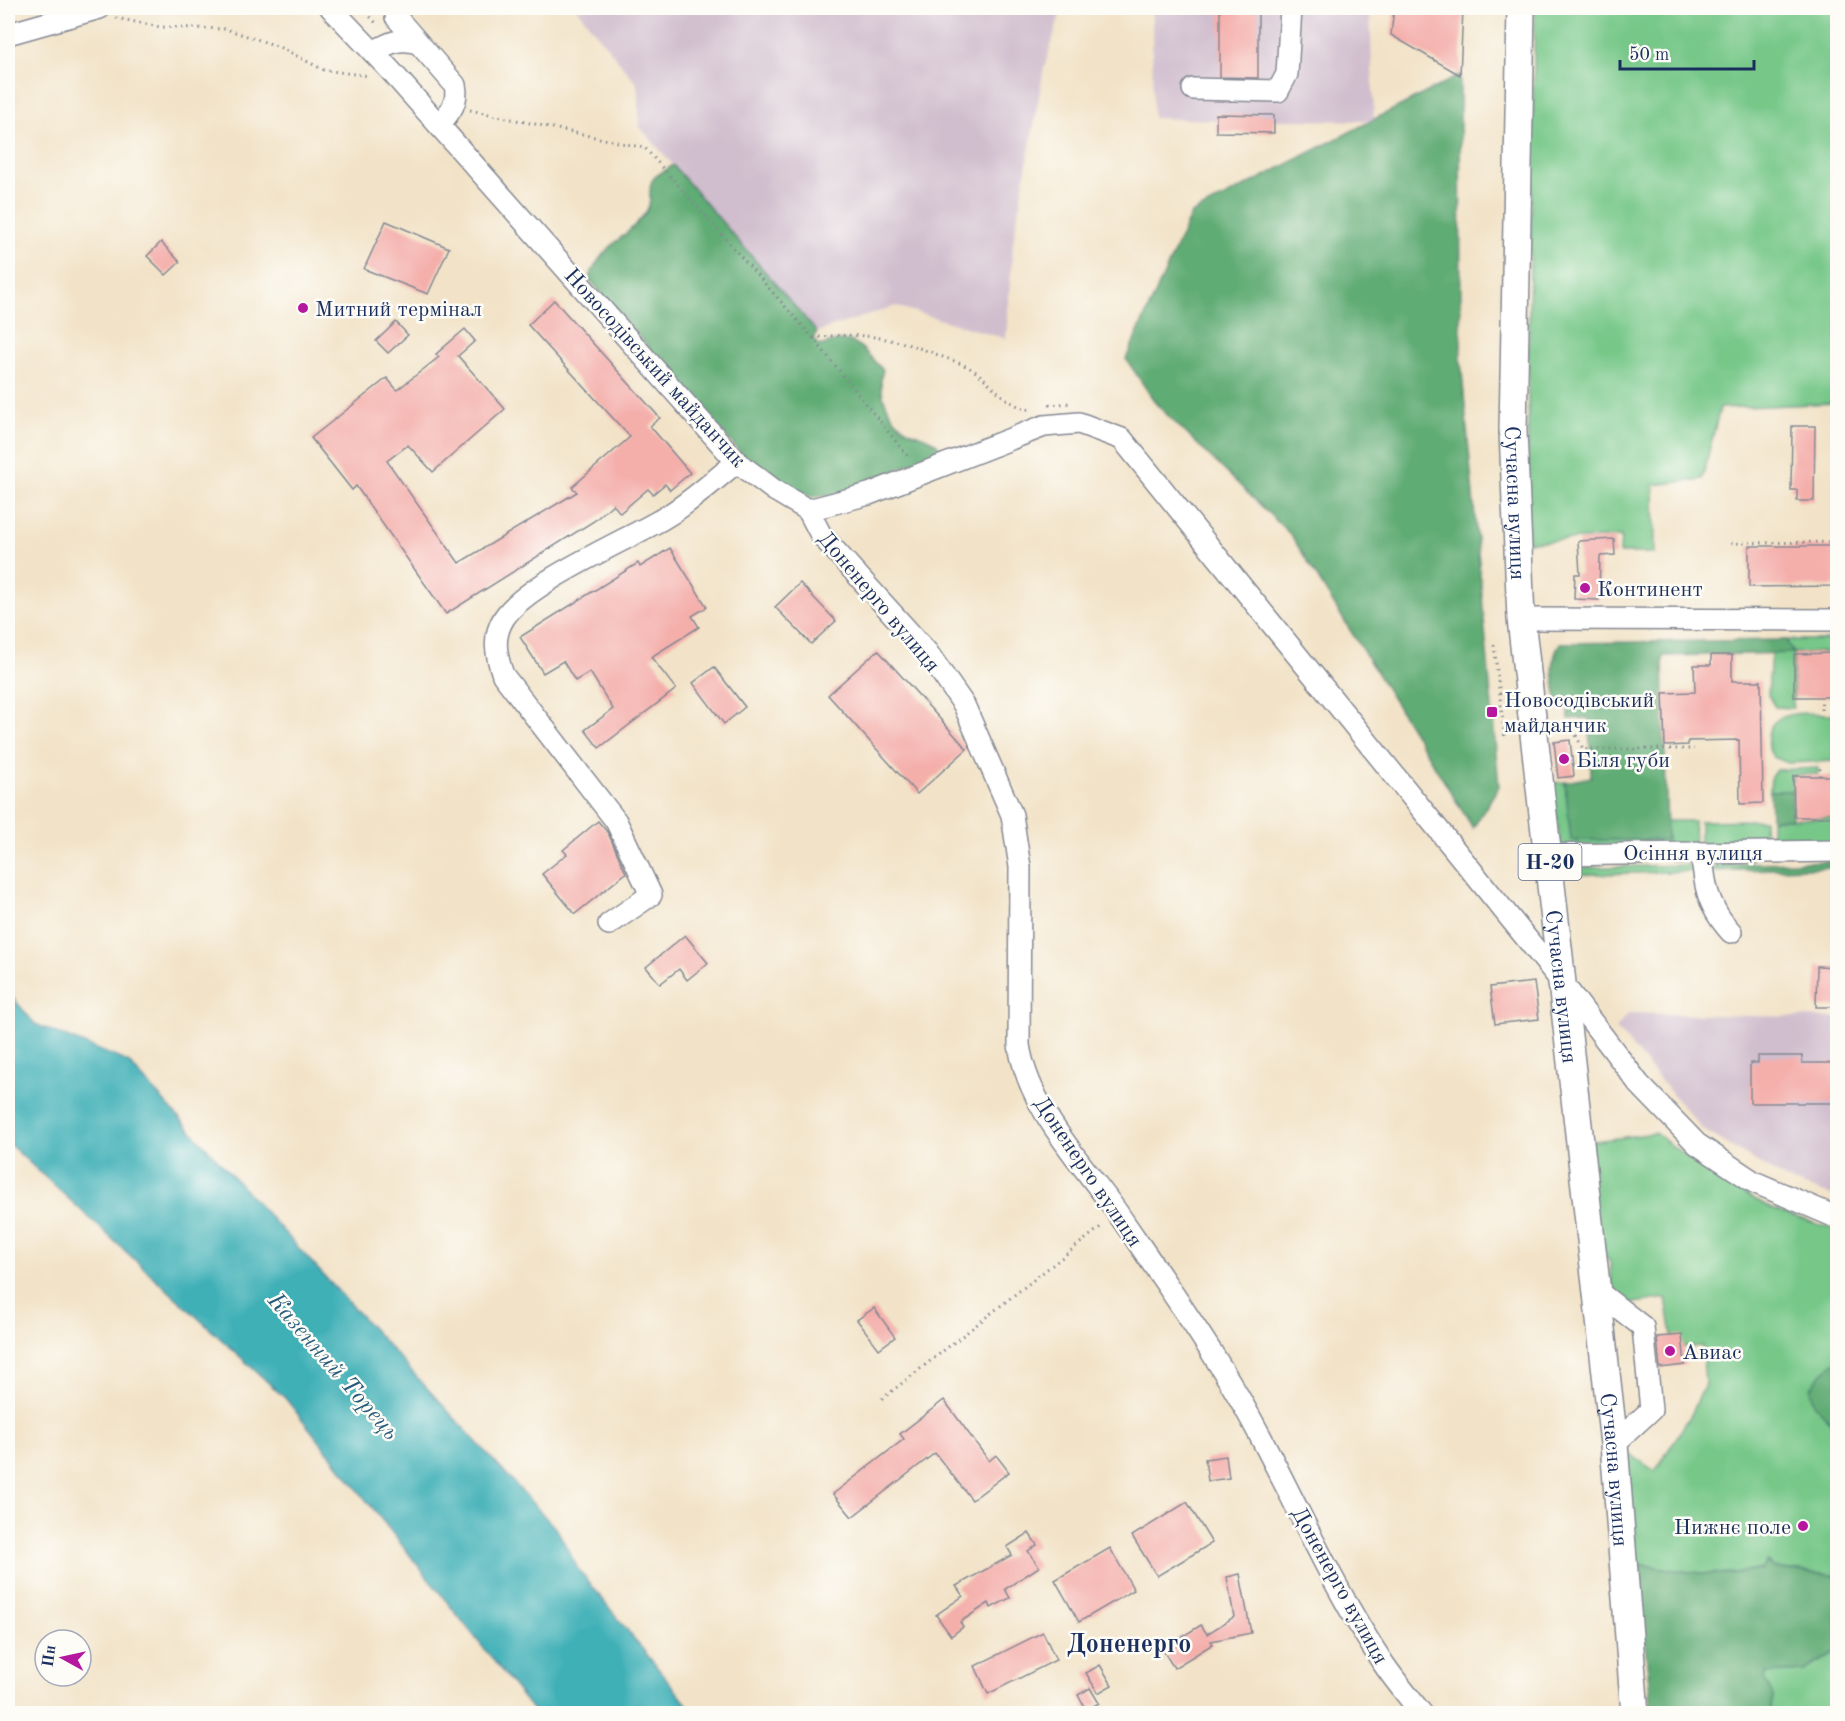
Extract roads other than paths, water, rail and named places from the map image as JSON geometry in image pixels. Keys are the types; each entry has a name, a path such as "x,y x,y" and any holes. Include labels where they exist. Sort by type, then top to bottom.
{"main road":[{"name":"Сучасна вулиця","path":"1521,8 1513,431 1521,619 1614,1444 1635,1713"}],"street":[{"name":"Новосодівський майданчик","path":"331,8 398,78 737,462 774,490 808,510"},
{"path":"1193,89 1278,91 1287,74 1291,8"},
{"path":"8,34 93,10"},
{"path":"396,17 455,85 457,95 453,107 439,125"},
{"path":"373,52 393,41 408,40 418,43"},
{"path":"808,510 869,494 1044,426 1079,423 1122,439 1562,981 1639,1084 1697,1144 1754,1182 1838,1218"},
{"path":"609,924 651,895 616,821 503,675 496,656 496,637 505,618 524,598 667,516 737,462"},
{"name":"Доненерго вулиця","path":"808,510 821,535 927,652 964,705 992,763 1012,815 1020,867 1019,1045 1022,1064 1051,1120 1119,1215 1223,1370 1292,1496 1338,1587 1384,1664 1422,1713"},
{"path":"1521,619 1838,620"},
{"name":"Осіння вулиця","path":"1549,855 1838,851"},
{"path":"1697,852 1704,864 1707,891 1714,910 1731,932"},
{"path":"1597,1291 1643,1328 1651,1410 1614,1444"}],"water":[{"name":"Казенний Торець","path":"8,992 35,1024 128,1062 558,1531 578,1569 694,1713 535,1713 286,1399 8,1143"}],"place":[{"name":"Митний термінал","path":"303,308"},
{"name":"Континент","path":"1585,588"},
{"name":"Новосодівський майданчик","path":"1492,712"},
{"name":"Біля губи","path":"1564,759"},
{"name":"Авиас","path":"1670,1351"},
{"name":"Нижнє поле","path":"1803,1526"}],"district":[{"name":"Доненерго","path":"1129,1643"}]}
